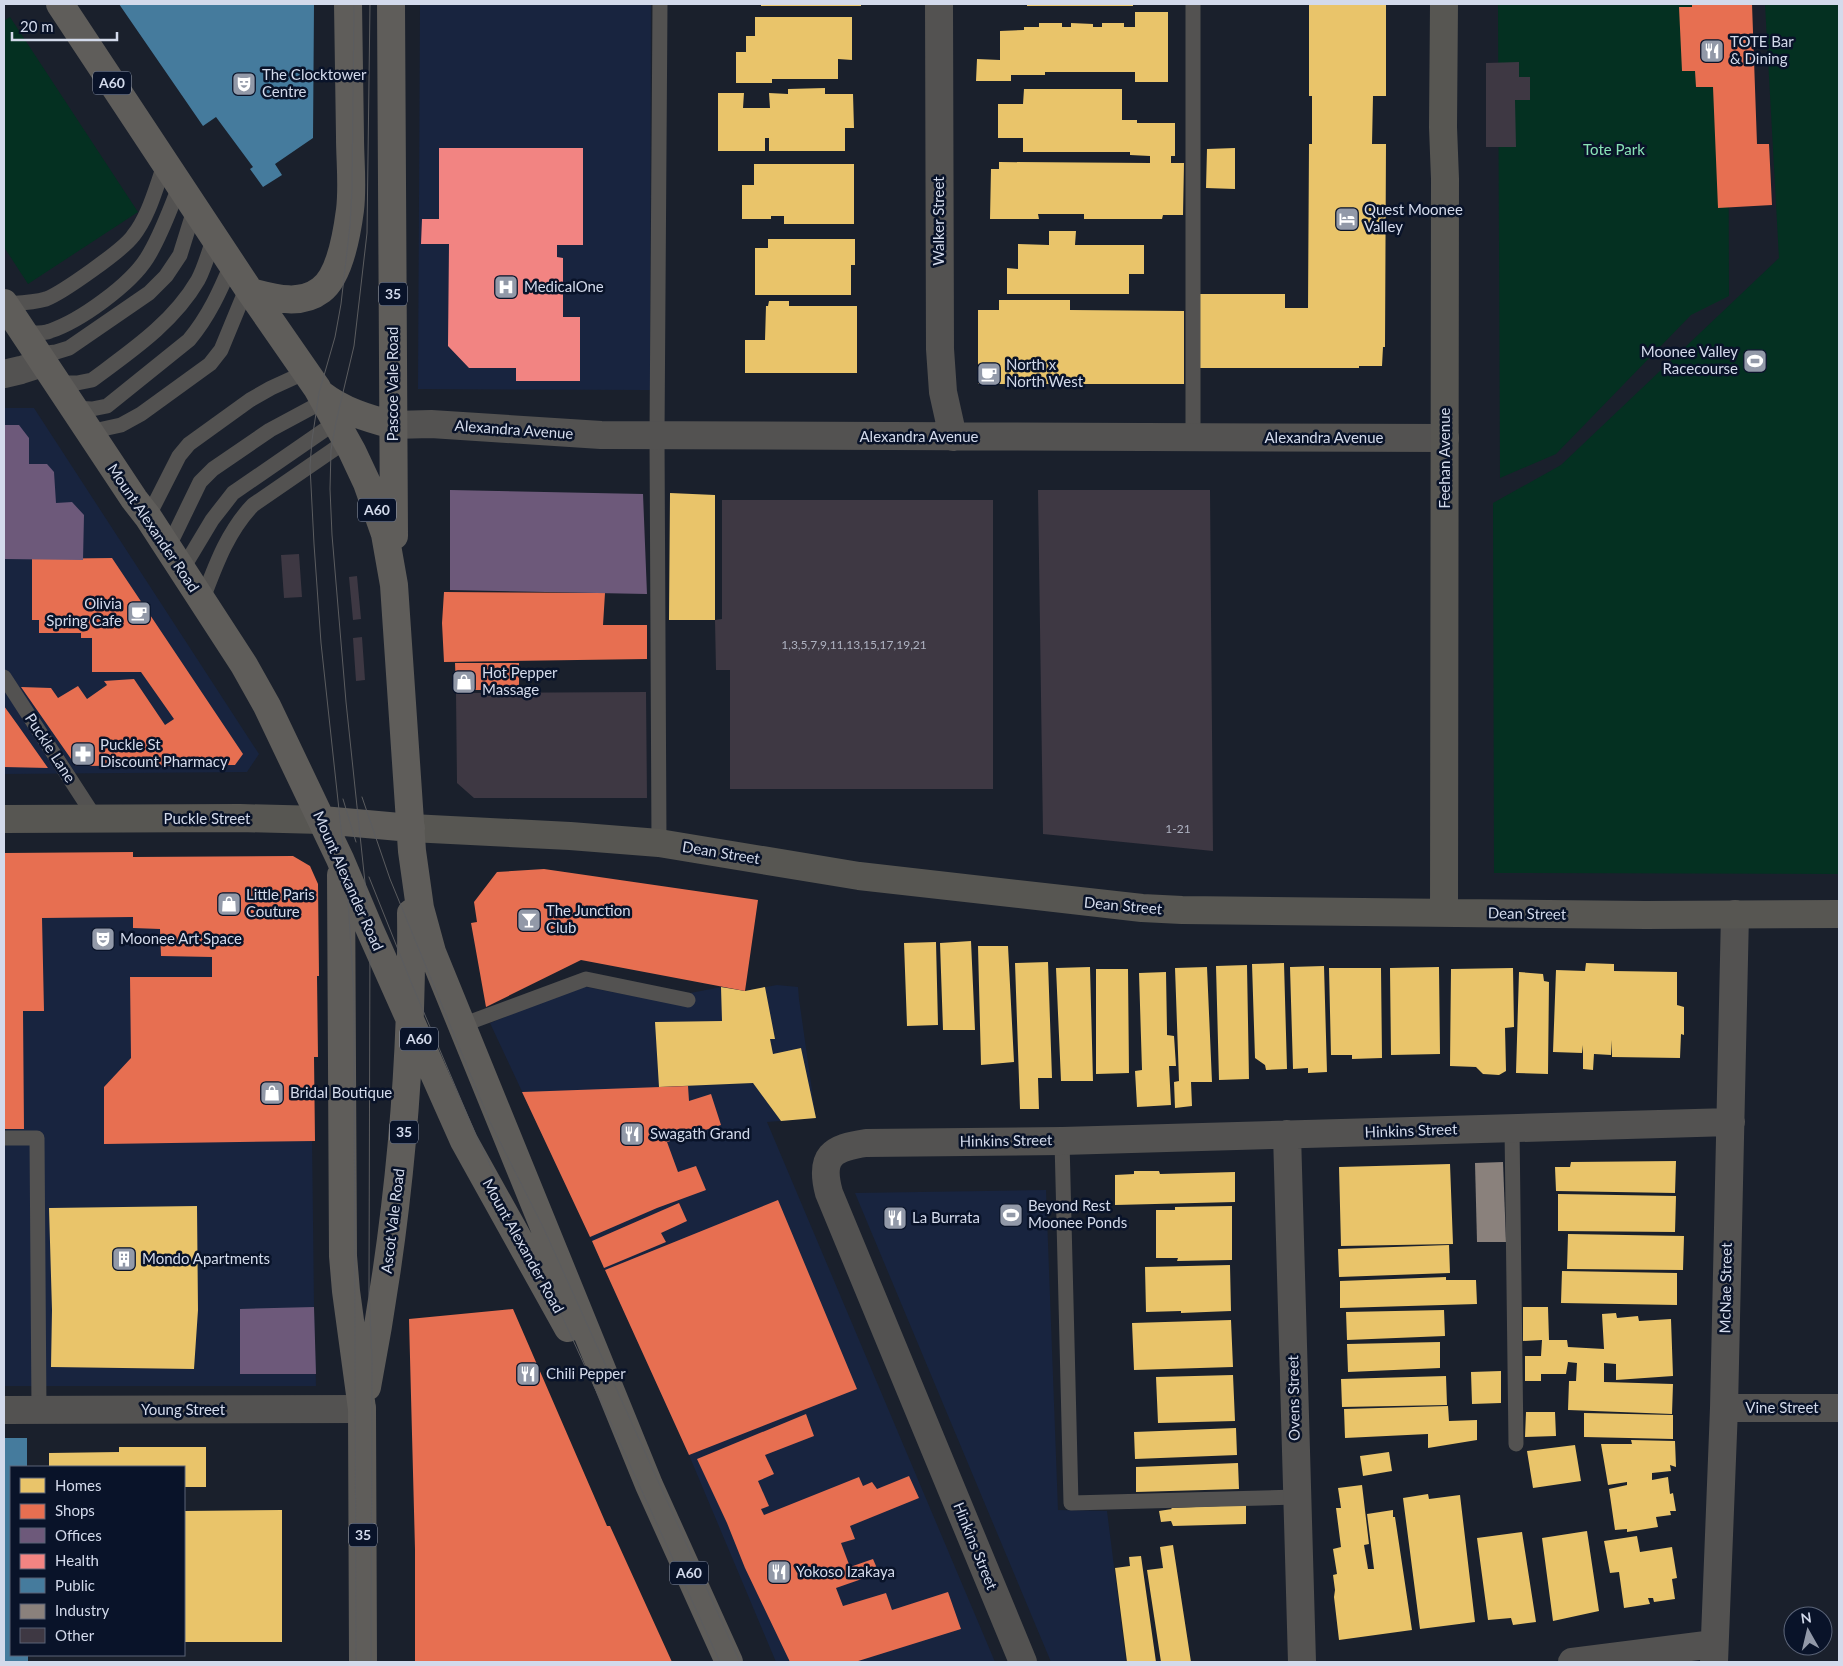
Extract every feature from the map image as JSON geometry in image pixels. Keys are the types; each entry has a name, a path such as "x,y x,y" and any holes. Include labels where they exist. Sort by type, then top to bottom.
{"main road":[{"name":"Mount Alexander Road","path":"60,4 326,406 367,483 378,512 389,553 394,584 411,840 416,883 425,929 445,987 500,1116 544,1229 649,1485 729,1662"},
{"path":"249,289 285,299 308,297 329,282 345,242 351,188 348,4"},
{"name":"Pascoe Vale Road","path":"391,4 394,584"},
{"name":"Mount Alexander Road","path":"4,303 148,517 252,678 276,722 340,858 464,1141 562,1316 649,1485"},
{"name":"Mount Alexander Road","path":"326,406 334,404 353,414 393,425"},
{"name":"Puckle Street","path":"322,820 411,840"},
{"name":"Ascot Vale Road","path":"362,1409 392,1236 404,1121 409,1018 411,840"},
{"name":"Ascot Vale Road","path":"340,858 343,1256 362,1409 363,1662"}],"street":[{"name":"Walker Street","path":"939,4 940,350 943,392 953,437"},
{"name":"Feehan Avenue","path":"1444,4 1444,913"},
{"path":"4,374 21,370 40,358"},
{"name":"Alexandra Avenue","path":"393,425 431,424 601,435 657,436 1445,438"},
{"name":"Puckle Street","path":"4,819 322,820"},
{"name":"Dean Street","path":"411,840 579,836 660,843 859,876 1133,908 1646,915 1839,914"},
{"name":"McNae Street","path":"1714,1653 1724,1408 1735,914"},
{"name":"Hinkins Street","path":"1023,1662 829,1193 825,1172 826,1164 830,1156 836,1151 842,1147 866,1143 1062,1141 1731,1122"},
{"name":"Ovens Street","path":"1287,1134 1302,1662"},
{"name":"Vine Street","path":"1724,1408 1839,1408"},
{"name":"Young Street","path":"4,1410 362,1409"},
{"path":"1572,1662 1714,1653"}],"lane":[{"path":"660,4 657,436 660,843"},
{"path":"1192,4 1193,438"},
{"path":"4,303 29,302 48,298 112,255 132,237 144,217 165,163"},
{"path":"40,358 49,332 65,325 130,280 147,258 160,234 180,185"},
{"path":"40,358 69,348 149,293 166,276 180,255 195,207"},
{"path":"40,358 77,383 92,380 162,326 184,302 199,279 214,237"},
{"path":"73,408 92,409 107,406 189,340 218,296 232,263"},
{"path":"89,432 121,425 141,414 210,364 222,350 249,289"},
{"path":"148,517 179,456 189,444 250,400 271,388 326,406"},
{"path":"175,559 200,482 213,469 270,430 326,406"},
{"path":"175,559 212,520 233,492 326,406"},
{"path":"202,601 216,564 241,517 253,505 326,406"},
{"name":"Puckle Lane","path":"4,677 96,819"},
{"path":"462,1025 586,979 688,1000"},
{"path":"1512,1128 1516,1444"},
{"path":"4,1138 37,1138 39,1410"},
{"path":"1062,1141 1071,1503 1296,1497"}],"shaded area":[{"path":"420,4 651,4 650,390 418,389"},
{"path":"4,408 34,408 259,754 247,772 4,774"},
{"path":"293,866 309,878 316,1386 4,1386 4,867"},
{"path":"777,985 798,987 816,1118 767,1122 995,1662 776,1662 689,1455 490,1023 581,986 655,1000 721,987 745,991"},
{"path":"1046,1190 1058,1510 1107,1511 1126,1662 1051,1662 855,1193"}],"green space":[{"name":"Tote Park","path":"1498,4 1728,4 1729,296 1691,315 1556,454 1500,478"},
{"name":"Moonee Valley Racecourse","path":"1765,4 1839,4 1839,874 1494,873 1493,503 1561,465 1779,258"},
{"path":"10,17 138,212 28,284 4,247 4,21"}],"building: Homes":[{"path":"761,4 861,4 861,6 761,6"},
{"path":"1027,4 1133,4 1133,6 1027,6"},
{"name":"Quest Moonee Valley","path":"1309,4 1386,4 1386,96 1373,96 1372,144 1386,144 1385,347 1383,347 1382,366 1359,366 1359,368 1200,368 1200,294 1285,294 1285,308 1308,308 1309,144 1312,144 1312,96 1309,96"},
{"path":"1135,12 1168,12 1168,82 1135,82 1135,72 1045,72 1045,75 1011,75 1011,81 976,81 977,59 1000,60 1000,31 1024,30 1024,27 1039,27 1039,23 1062,23 1062,27 1071,27 1071,23 1093,24 1093,27 1102,27 1102,23 1124,23 1124,27 1135,27"},
{"path":"755,17 852,17 852,60 838,59 838,79 772,79 772,83 736,83 736,52 746,52 746,36 755,36"},
{"path":"825,88 825,94 853,94 854,128 845,128 845,151 769,151 769,138 765,138 765,151 718,151 718,93 744,93 743,108 770,108 769,93 788,94 788,89"},
{"path":"1024,89 1122,89 1122,120 1137,120 1137,123 1175,123 1175,156 1171,156 1171,163 1184,163 1183,215 1163,215 1162,219 1084,219 1084,214 1038,214 1039,219 990,219 991,169 999,169 999,162 1150,163 1150,156 1130,155 1130,152 1023,152 1023,138 998,138 998,104 1023,104"},
{"path":"1235,148 1235,189 1206,188 1207,149"},
{"path":"754,164 854,164 854,224 784,224 784,216 771,216 771,219 742,219 742,185 754,185"},
{"path":"1049,231 1076,231 1075,245 1144,245 1144,274 1129,274 1129,294 1007,294 1007,268 1018,269 1018,244 1049,245"},
{"path":"768,239 855,239 855,265 851,265 851,295 755,295 755,248 768,248"},
{"path":"999,300 1070,300 1070,310 1184,311 1184,384 978,384 978,310 999,310"},
{"path":"769,301 789,301 789,306 857,306 857,373 745,373 745,340 765,340 766,306 768,306"},
{"path":"670,493 715,495 715,620 669,620"},
{"path":"971,941 975,1030 943,1030 940,943"},
{"path":"936,942 938,1025 907,1026 904,943"},
{"path":"978,946 1008,946 1014,1062 981,1065"},
{"path":"1048,962 1052,1078 1038,1078 1039,1109 1020,1109 1015,963"},
{"path":"1284,963 1287,1069 1266,1070 1265,1065 1255,1058 1252,964"},
{"path":"1586,963 1614,964 1614,971 1677,972 1677,1005 1684,1007 1684,1035 1681,1034 1680,1058 1612,1057 1612,1040 1611,1055 1594,1054 1593,1070 1583,1069 1583,1045 1582,1053 1553,1052 1556,970 1585,971"},
{"path":"1247,965 1249,1079 1219,1080 1216,966"},
{"path":"1324,966 1327,1072 1308,1073 1308,1068 1293,1069 1290,967"},
{"path":"1090,967 1093,1081 1061,1081 1056,968"},
{"path":"1207,967 1212,1082 1191,1082 1192,1106 1175,1108 1174,1082 1179,1081 1175,968"},
{"path":"1439,967 1440,1054 1391,1055 1390,968"},
{"path":"1329,968 1381,968 1382,1058 1352,1059 1352,1055 1331,1055"},
{"path":"1513,968 1514,1027 1505,1028 1506,1071 1499,1075 1483,1074 1476,1067 1450,1066 1451,969"},
{"path":"1096,969 1128,969 1129,1073 1096,1074"},
{"path":"1166,972 1167,1035 1174,1036 1176,1066 1169,1066 1171,1105 1137,1107 1135,1071 1142,1070 1139,973"},
{"path":"1519,972 1543,974 1544,981 1549,982 1548,1074 1516,1073"},
{"path":"721,987 745,991 765,987 775,1039 770,1039 773,1054 801,1048 816,1118 781,1121 753,1083 659,1087 655,1022 722,1021"},
{"path":"1676,1161 1675,1193 1556,1191 1555,1167 1570,1167 1571,1162"},
{"path":"1450,1164 1453,1244 1341,1246 1339,1167"},
{"path":"1134,1171 1159,1171 1160,1174 1235,1172 1235,1202 1115,1205 1115,1175 1134,1174"},
{"path":"1558,1194 1676,1196 1675,1232 1558,1231"},
{"name":"Mondo Apartments","path":"197,1206 198,1310 194,1369 51,1367 52,1310 49,1208"},
{"path":"1232,1206 1232,1260 1177,1261 1178,1258 1156,1258 1156,1210 1175,1210 1175,1207"},
{"path":"1568,1234 1684,1236 1683,1270 1567,1269"},
{"path":"1449,1245 1450,1273 1339,1277 1338,1249"},
{"path":"1230,1265 1231,1311 1146,1312 1145,1267"},
{"path":"1562,1271 1677,1273 1677,1305 1561,1303"},
{"path":"1446,1277 1446,1280 1476,1280 1477,1304 1340,1308 1340,1281"},
{"path":"1523,1307 1548,1307 1549,1340 1567,1340 1568,1347 1604,1349 1602,1314 1616,1313 1617,1318 1638,1316 1639,1321 1671,1319 1673,1376 1616,1380 1616,1364 1604,1363 1604,1382 1673,1384 1672,1414 1568,1410 1569,1381 1576,1381 1577,1363 1568,1362 1566,1374 1541,1374 1541,1381 1525,1381 1525,1356 1541,1356 1542,1340 1523,1341"},
{"path":"1444,1310 1445,1336 1347,1340 1346,1312"},
{"path":"1231,1320 1233,1367 1134,1370 1132,1323"},
{"path":"1440,1342 1440,1368 1348,1372 1347,1344"},
{"path":"1501,1371 1501,1403 1472,1404 1471,1372"},
{"path":"1233,1375 1235,1421 1158,1423 1156,1377"},
{"path":"1446,1376 1447,1405 1342,1407 1341,1379"},
{"path":"1448,1406 1449,1421 1477,1420 1477,1440 1428,1448 1428,1434 1345,1438 1344,1409"},
{"path":"1526,1412 1555,1412 1556,1436 1525,1437"},
{"path":"1584,1413 1673,1415 1673,1439 1584,1437"},
{"path":"1236,1428 1237,1455 1135,1459 1134,1432"},
{"path":"1631,1440 1675,1441 1676,1467 1670,1465 1671,1471 1652,1473 1652,1480 1668,1477 1670,1494 1673,1493 1676,1511 1670,1511 1671,1515 1656,1517 1658,1527 1627,1532 1627,1529 1615,1530 1609,1489 1627,1485 1627,1482 1608,1485 1601,1444 1632,1444"},
{"path":"1575,1445 1581,1481 1533,1488 1527,1451"},
{"path":"119,1447 206,1447 206,1487 185,1487 185,1466 49,1466 49,1453 119,1452"},
{"path":"1389,1452 1392,1471 1363,1476 1360,1456"},
{"path":"1238,1463 1239,1489 1136,1492 1136,1467"},
{"path":"1362,1485 1369,1544 1364,1545 1368,1569 1374,1569 1367,1514 1393,1510 1412,1630 1339,1640 1333,1575 1337,1574 1333,1549 1341,1547 1336,1508 1341,1508 1338,1488"},
{"path":"1428,1494 1429,1499 1460,1495 1475,1622 1420,1629 1403,1498"},
{"path":"1246,1505 1246,1524 1173,1526 1171,1521 1161,1522 1159,1511 1171,1508"},
{"path":"282,1510 282,1642 185,1642 185,1511"},
{"path":"1587,1531 1599,1611 1553,1621 1542,1538"},
{"path":"1522,1532 1536,1622 1513,1625 1511,1618 1488,1620 1477,1538"},
{"path":"1637,1536 1640,1552 1672,1547 1677,1578 1672,1579 1675,1599 1654,1602 1653,1598 1648,1598 1650,1604 1624,1608 1619,1572 1610,1573 1604,1541"},
{"path":"1173,1545 1191,1662 1161,1662 1147,1570 1163,1568 1160,1547"},
{"path":"1141,1556 1156,1662 1127,1662 1115,1568 1130,1566 1129,1557"}],"building: Shops":[{"path":"1692,4 1752,4 1757,144 1769,144 1772,205 1718,208 1713,87 1696,87 1695,71 1682,71 1679,7 1692,7"},
{"path":"112,558 243,754 235,765 76,766 21,687 51,688 58,698 78,686 87,699 107,685 104,681 134,679 165,725 174,719 141,672 92,672 92,638 81,638 81,633 39,633 39,620 32,620 32,559"},
{"path":"444,592 605,593 603,625 647,625 647,659 444,662 442,623"},
{"path":"455,663 519,663 519,690 456,690"},
{"path":"4,706 17,724 48,768 4,767"},
{"path":"133,852 133,857 293,856 310,866 318,884 319,976 317,976 318,1057 314,1057 315,1141 104,1144 104,1087 131,1058 130,977 212,977 212,957 161,956 160,929 133,928 133,917 42,918 44,1011 23,1011 24,1129 4,1129 4,853"},
{"path":"544,869 758,900 745,991 581,960 486,1007 471,923 477,922 474,902 497,872"},
{"path":"688,1086 689,1101 711,1094 721,1125 667,1142 678,1172 696,1166 706,1190 657,1208 590,1237 522,1092"},
{"path":"778,1200 857,1389 689,1455 605,1270"},
{"path":"679,1203 687,1221 661,1233 666,1242 604,1268 592,1241"},
{"path":"513,1309 607,1526 610,1526 672,1662 415,1662 415,1549 409,1319"},
{"path":"806,1414 814,1436 765,1455 774,1474 758,1481 769,1506 761,1509 764,1515 859,1477 863,1486 872,1482 877,1489 909,1476 919,1498 850,1526 855,1539 841,1543 850,1567 873,1559 879,1573 836,1588 843,1606 886,1593 892,1610 948,1592 961,1629 855,1662 790,1662 745,1568 727,1523 697,1459"}],"building: Offices":[{"path":"4,425 19,425 29,438 29,464 47,464 54,472 56,503 72,502 84,515 83,560 4,559"},
{"path":"450,490 643,494 647,594 450,590"},
{"path":"314,1307 316,1374 240,1374 240,1309"}],"building: Health":[{"name":"MedicalOne","path":"439,148 583,148 583,245 557,245 557,257 563,258 563,317 580,317 580,381 516,381 516,368 469,368 448,346 449,244 421,244 422,219 439,219"}],"building: Public":[{"name":"The Clocktower Centre","path":"119,4 314,4 313,138 275,164 282,175 263,187 250,169 253,167 216,117 203,126"},
{"path":"4,1438 27,1438 27,1466 10,1466 10,1656 28,1656 28,1662 4,1662"}],"building: Industry":[{"path":"1503,1162 1506,1242 1477,1242 1475,1163"}],"building: Other":[{"path":"1519,62 1519,77 1530,77 1530,100 1515,100 1516,147 1486,147 1486,63"},
{"path":"1038,490 1210,490 1213,851 1043,834"},
{"path":"722,500 993,500 993,789 730,789 730,670 716,670 715,620 722,619"},
{"path":"299,554 302,597 284,598 281,555"},
{"path":"357,576 361,619 353,620 349,577"},
{"path":"362,637 365,680 356,681 353,638"},
{"path":"646,692 647,798 474,798 457,783 456,693"}],"tram line":[{"path":"354,4 350,225 341,304 335,337 319,393 310,466 321,643 347,884 354,995 356,1662"},
{"path":"370,4 367,233 354,346 331,450 330,489 346,702 370,930 371,1662"},
{"path":"362,797 390,879 490,1122 544,1229 740,1662"},
{"path":"343,799 356,842"},
{"path":"369,877 475,1133 562,1316 720,1662"}],"place":[{"name":"TOTE Bar & Dining","path":"1712,51"},
{"name":"The Clocktower Centre","path":"244,84"},
{"name":"Quest Moonee Valley","path":"1347,219"},
{"name":"MedicalOne","path":"506,287"},
{"name":"Moonee Valley Racecourse","path":"1755,361"},
{"name":"North x North West","path":"989,374"},
{"name":"Olivia Spring Cafe","path":"139,613"},
{"name":"Hot Pepper Massage","path":"464,682"},
{"name":"Puckle St Discount Pharmacy","path":"83,754"},
{"name":"Little Paris Couture","path":"229,904"},
{"name":"The Junction Club","path":"529,920"},
{"name":"Moonee Art Space","path":"103,939"},
{"name":"Bridal Boutique","path":"272,1093"},
{"name":"Swagath Grand","path":"632,1134"},
{"name":"Beyond Rest Moonee Ponds","path":"1011,1215"},
{"name":"La Burrata","path":"895,1218"},
{"name":"Mondo Apartments","path":"124,1259"},
{"name":"Chili Pepper","path":"528,1374"},
{"name":"Yokoso Izakaya","path":"779,1572"}]}
